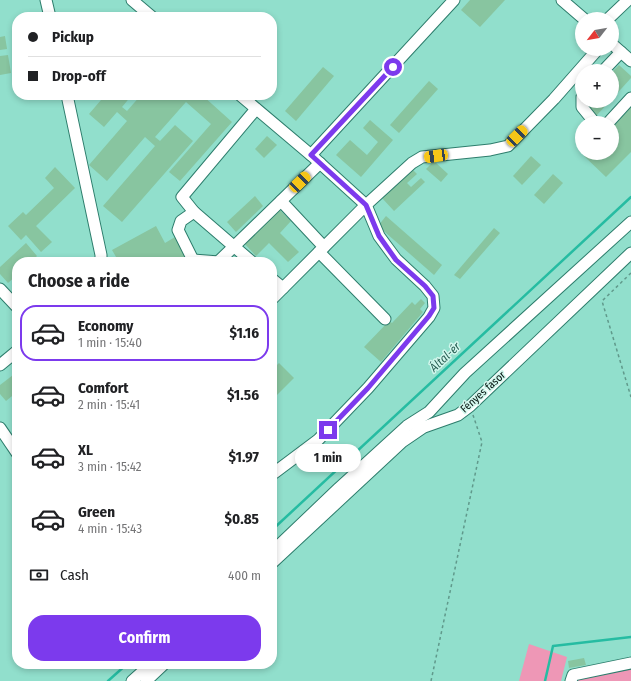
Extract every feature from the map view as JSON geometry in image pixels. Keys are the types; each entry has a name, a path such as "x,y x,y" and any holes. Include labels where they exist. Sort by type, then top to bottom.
{"street":[{"path":"46,0 49,12"},
{"path":"132,0 146,12"},
{"path":"311,155 454,0"},
{"path":"562,0 576,12"},
{"path":"615,12 628,0"},
{"path":"610,64 621,52 631,61"},
{"path":"277,294 366,205 412,163 422,157 490,150 508,146 554,99 592,56"},
{"path":"614,116 631,98"},
{"path":"68,100 101,257"},
{"path":"245,100 311,155 366,205 379,236 396,260 425,286 433,296 434,308 429,316 368,388 318,440 277,470"},
{"path":"583,108 590,116"},
{"path":"246,257 194,212 182,197 256,110"},
{"path":"224,257 320,163"},
{"path":"281,201 322,250 385,319"},
{"path":"190,257 178,230 181,221 194,212"},
{"path":"277,547 338,488 407,426 429,412 465,373 631,222"},
{"name":"Fényes fasor","path":"277,558 402,442 424,427 458,415 470,406 631,253"},
{"path":"277,283 283,288"},
{"path":"0,289 12,302"},
{"path":"0,364 12,355"},
{"path":"0,428 12,446"},
{"path":"572,681 573,675 631,663"},
{"path":"132,681 145,669"},
{"path":"146,681 159,669"}],"path":[{"path":"631,273 602,301 631,397"},
{"path":"431,681 482,442 470,406"}],"shaded area":[{"path":"529,644 567,657 561,681 519,681"},
{"path":"631,669 631,681 578,681 578,678"}],"building":[{"path":"470,0 505,0 480,27 461,10"},
{"path":"5,36 7,49 0,50 0,37"},
{"path":"8,55 11,73 0,75 0,56"},
{"path":"619,65 631,76 631,78 619,91"},
{"path":"323,67 334,76 296,121 285,111"},
{"path":"429,81 438,89 399,133 390,125"},
{"path":"101,100 128,100 122,107 127,111 137,100 208,100 232,122 180,181 169,172 211,124 186,102 155,137 160,141 175,125 193,141 122,222 103,206 155,146 145,137 107,181 89,165 127,121 117,112 104,127 89,114"},
{"path":"631,106 631,152 606,177 588,160 619,160 619,119"},
{"path":"590,108 603,108 596,116"},
{"path":"370,120 393,140 361,177 336,155 350,140 367,155 378,142 363,128"},
{"path":"267,136 277,145 264,158 255,149"},
{"path":"531,156 541,165 522,185 513,176"},
{"path":"434,161 448,174 441,182 426,169"},
{"path":"55,167 75,188 36,226 52,242 41,252 26,235 21,240 8,226 23,212 26,215 54,188 45,178"},
{"path":"413,170 417,174 407,183 411,187 421,178 425,182 394,211 382,198"},
{"path":"553,174 563,183 544,204 534,195"},
{"path":"255,196 263,206 236,232 227,222"},
{"path":"278,208 291,221 280,233 299,252 288,262 269,243 256,256 243,242"},
{"path":"386,216 442,265 434,275 378,226"},
{"path":"156,226 165,243 175,237 185,257 116,257 112,250"},
{"path":"494,228 500,233 460,279 454,275"},
{"path":"26,243 37,256 12,257 12,279 8,283 0,274 0,267"},
{"path":"421,299 425,303 420,309 423,312 381,362 364,347 389,321 392,323 412,302 415,305"},
{"path":"279,363 294,378 277,395 277,365"},
{"path":"12,376 12,396 6,401 0,394 0,385"},
{"path":"584,658 586,665 569,668 568,661"}],"waterway":[{"name":"Által-ér","path":"277,525 631,197"},
{"path":"545,681 553,646 631,637"},
{"name":"Által-ér","path":"108,681 121,669"}],"route":[{"path":"328,430 368,388 429,316 434,308 433,296 425,286 396,260 379,236 366,205 311,155 393,67"}]}
